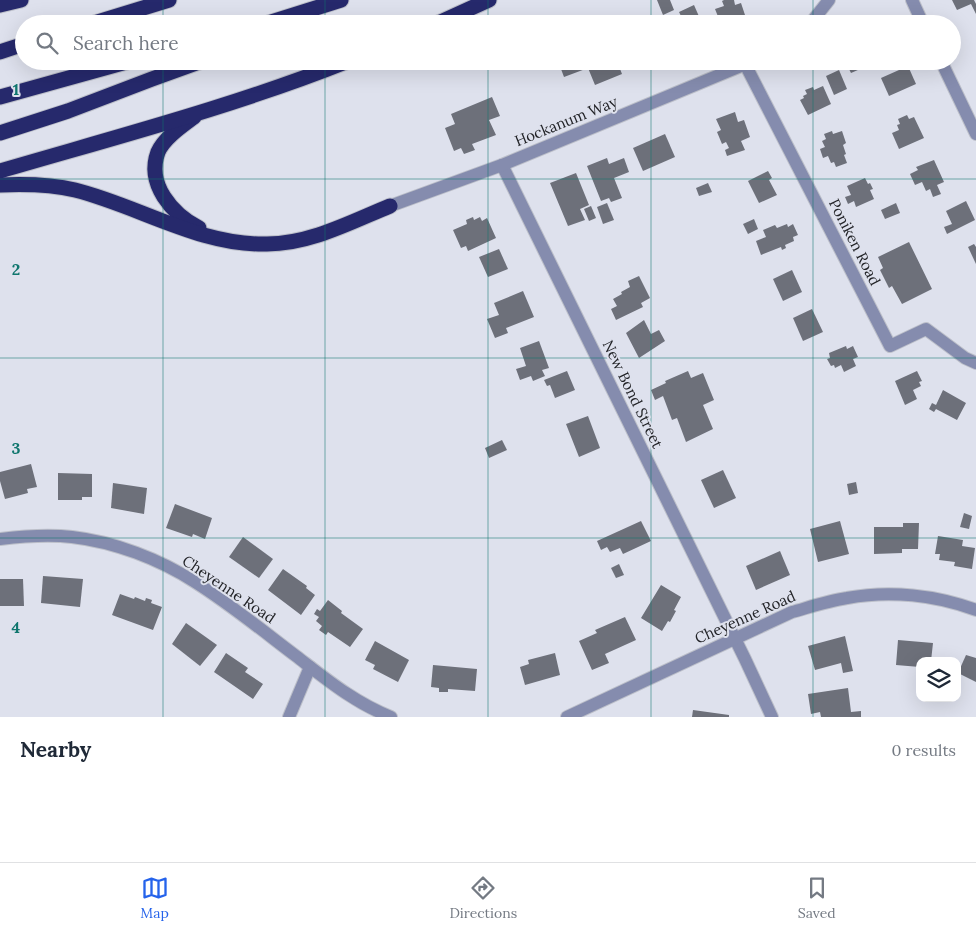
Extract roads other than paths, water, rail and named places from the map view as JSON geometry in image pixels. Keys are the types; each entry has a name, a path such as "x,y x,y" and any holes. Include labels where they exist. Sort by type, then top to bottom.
{"highway":[{"path":"0,5 21,0"},
{"path":"120,15 169,0"},
{"path":"294,15 341,0"},
{"path":"456,15 489,0"},
{"path":"307,15 320,7"},
{"path":"0,52 15,47"},
{"path":"0,97 98,70"},
{"path":"0,133 68,111 177,70"},
{"path":"0,171 203,111 324,70"},
{"path":"203,111 165,141 159,152 156,164 156,177 159,189 172,209 194,225 220,238"},
{"path":"0,185 57,186 74,190 126,206 170,224 250,244 285,242 319,235 390,206"}],"street":[{"path":"817,15 829,0"},
{"path":"912,0 919,15"},
{"name":"Hockanum Way","path":"390,206 502,164 732,70"},
{"name":"Poniken Road","path":"752,70 890,346 926,329 965,358 976,363"},
{"path":"945,70 976,134"},
{"name":"New Bond Street","path":"502,164 772,717"},
{"name":"Cheyenne Road","path":"0,539 42,535 72,537 137,553 195,582 337,687 362,703 391,717"},
{"name":"Cheyenne Road","path":"567,717 792,612 820,604 849,597 877,594 907,595 934,598 976,610"},
{"path":"289,717 310,667"}]}
